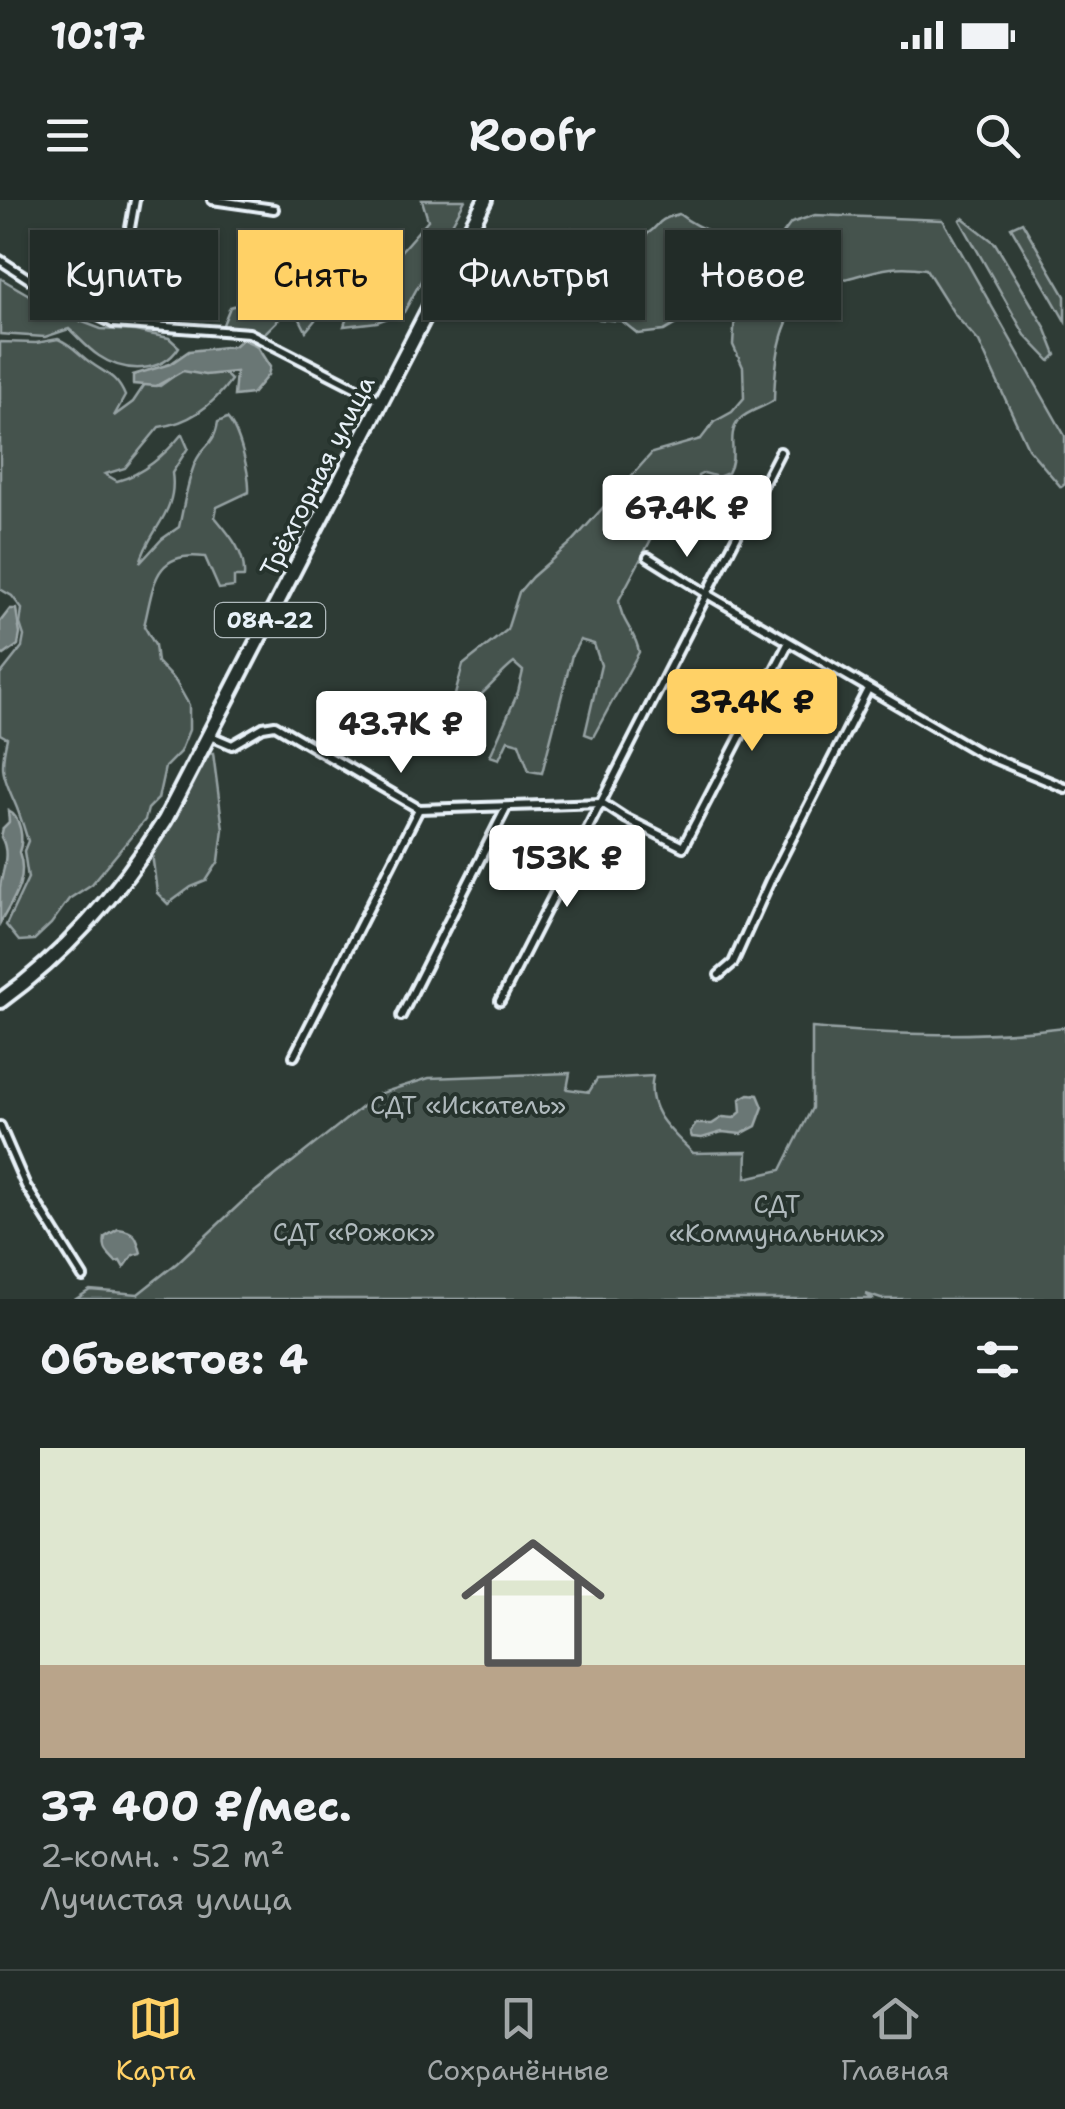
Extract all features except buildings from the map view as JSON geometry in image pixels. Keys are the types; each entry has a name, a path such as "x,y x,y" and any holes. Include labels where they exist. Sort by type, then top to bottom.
{"highway":[{"name":"Трёхгорная улица","path":"0,1002 53,959 125,880 165,820 485,200"}],"street":[{"path":"112,323 135,200"},
{"path":"212,200 274,210"},
{"path":"0,260 52,294 112,323 249,332 381,400"},
{"path":"500,1001 780,452"},
{"path":"648,557 788,644 978,752 1065,788"},
{"path":"211,736 232,745 266,726 280,726 419,809 602,803 683,848 788,644"},
{"path":"719,975 732,963 868,689"},
{"path":"401,1016 507,807"},
{"path":"294,1056 419,809"},
{"path":"0,1126 26,1186 83,1277"}],"green space":[{"path":"422,200 465,200 449,230 423,230 423,277 403,312 403,249 428,220"},
{"path":"679,214 707,230 665,230 665,320 683,320 664,331 638,334 622,321 610,320 645,320 645,235"},
{"path":"815,215 943,220 1065,436 1065,484 1061,487 1028,448 979,342 955,315 926,269 883,269 841,280 841,230 786,230 791,223"},
{"path":"963,218 995,243 1045,327 1056,355 1050,361 1025,335 960,220"},
{"path":"1022,222 1065,296 1065,321 1011,227"},
{"path":"0,278 30,295 30,320 78,320 101,329 169,338 179,347 163,362 131,368 99,356 69,329 45,337 0,334"},
{"path":"238,305 238,320 278,320 264,334 222,327 230,307"},
{"path":"300,320 315,320 306,331"},
{"path":"346,320 382,320 377,322 344,326"},
{"path":"735,320 788,320 777,359 774,400 747,414 735,426 728,473 698,476 698,481 716,492 716,503 686,492 674,496 619,600 639,652 593,737 585,734 601,665 594,644 580,640 572,655 542,773 529,771 519,743 508,740 499,759 490,756 523,671 514,663 469,704 455,695 463,665 507,630 519,592 573,541 652,453 701,439 714,422 732,412 744,398 743,367 733,345"},
{"path":"58,339 118,384 125,396 114,416 133,402 145,384 160,386 185,368 205,375 223,372 231,380 200,411 159,427 125,468 105,474 117,481 135,474 161,456 182,434 188,448 172,473 171,499 140,563 179,527 195,463 214,436 218,422 227,418 243,453 249,492 217,507 215,517 240,552 244,577 234,577 234,587 219,589 205,557 188,556 165,565 159,574 144,626 155,645 157,662 176,682 189,705 189,730 180,752 165,767 158,799 148,809 145,820 92,884 69,899 51,924 34,940 19,941 6,925 28,878 24,851 28,841 3,771 7,738 0,734 0,675 22,647 24,636 20,624 22,609 0,589 0,342"},
{"path":"213,753 223,829 219,861 206,881 168,904 157,893 152,853 208,754"},
{"path":"1065,1027 1065,1299 881,1299 866,1294 872,1299 76,1299 90,1290 138,1294 242,1202 378,1094 429,1078 570,1073 567,1089 589,1092 597,1079 653,1076 651,1088 656,1109 676,1136 693,1153 747,1152 746,1178 781,1170 812,1108 812,1028 938,1034"}],"shaded area":[{"path":"242,339 256,345 270,367 252,394 234,396 236,372 205,375 183,371 156,386 133,384 133,375 170,364 189,351 234,346"},
{"path":"10,609 16,609 20,634 18,645 4,655 0,653 0,622"},
{"path":"8,811 20,829 22,871 18,889 0,923 0,888 6,856 1,837 9,822"},
{"path":"758,1095 763,1107 756,1126 741,1134 722,1132 692,1137 690,1132 696,1124 734,1118 741,1112 740,1099"},
{"path":"118,1229 135,1236 141,1253 133,1255 124,1268 105,1245 105,1237"}],"park label":[{"name":"СДТ «Искатель»","path":"468,1105"},
{"name":"СДТ «Коммунальник»","path":"777,1218"},
{"name":"СДТ «Рожок»","path":"354,1232"}]}
